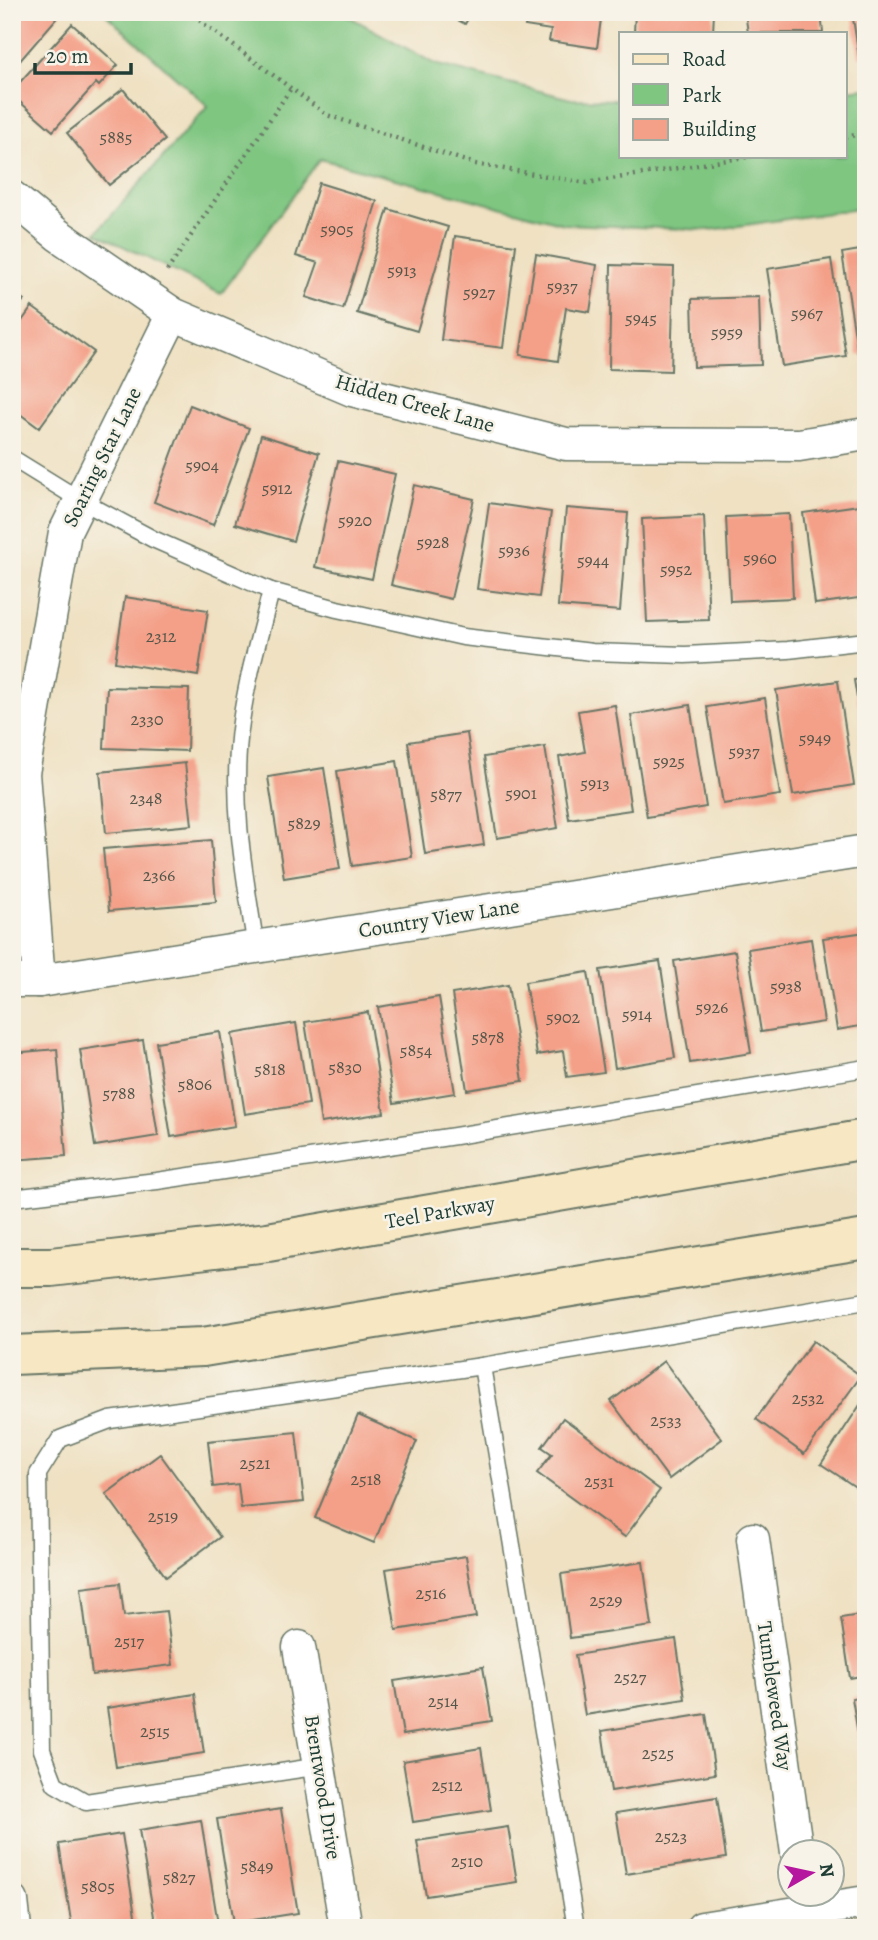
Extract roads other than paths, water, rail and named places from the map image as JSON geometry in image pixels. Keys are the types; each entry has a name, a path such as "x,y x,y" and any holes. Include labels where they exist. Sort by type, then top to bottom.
{"main road":[{"name":"Teel Parkway","path":"12,1267 51,1267 268,1242 866,1139"},
{"path":"12,1355 202,1347 866,1239"}],"street":[{"name":"Hidden Creek Lane","path":"12,197 58,235 173,314 352,390 566,444 799,445 866,435"},
{"name":"Soaring Star Lane","path":"26,981 17,773 65,532 173,314"},
{"name":"Country View Lane","path":"26,981 866,851"},
{"name":"Tumbleweed Way","path":"753,1539 795,1839"},
{"name":"Brentwood Drive","path":"299,1647 346,1928"},
{"path":"12,1901 15,1928"},
{"path":"846,1902 866,1902"},
{"path":"702,1928 780,1909"}],"lane":[{"path":"12,458 80,500 153,539 271,591 337,609 463,637 592,652 685,655 788,650 866,641"},
{"path":"256,947 242,859 237,792 241,723 271,591"},
{"path":"12,1198 157,1181 455,1136 866,1068"},
{"path":"320,1766 86,1802 55,1784 42,1751 38,1474 60,1438 110,1420 482,1366 866,1301"},
{"path":"482,1366 576,1928"}]}
